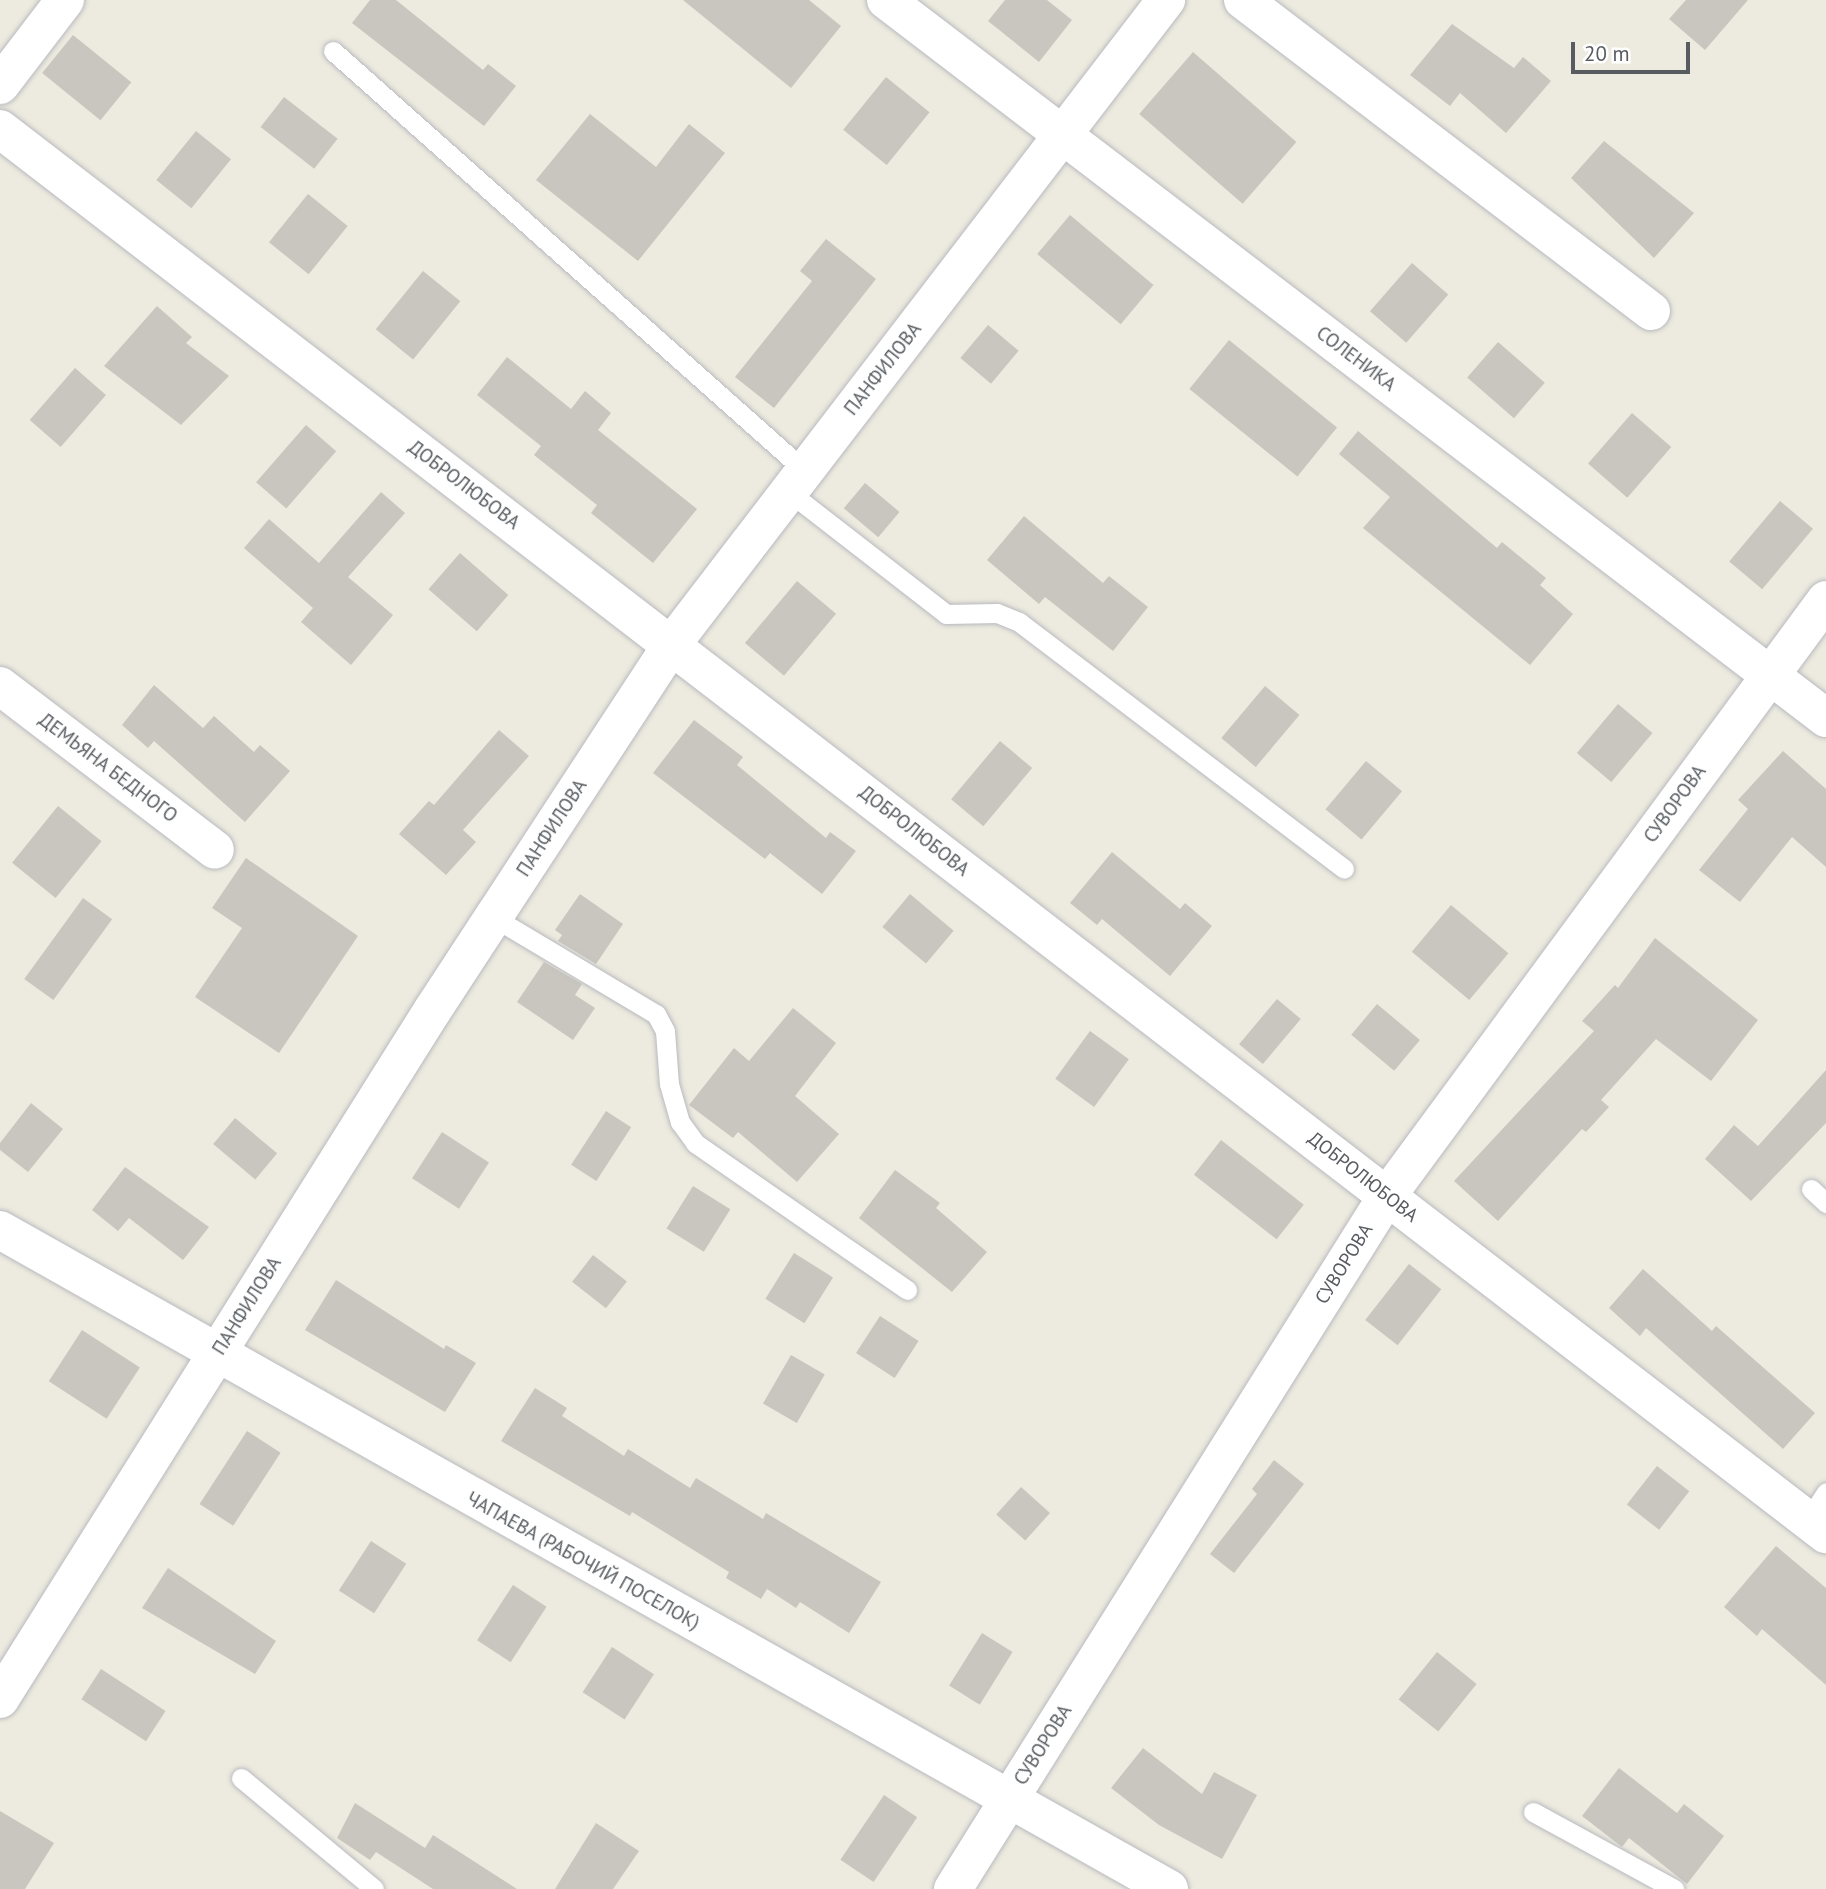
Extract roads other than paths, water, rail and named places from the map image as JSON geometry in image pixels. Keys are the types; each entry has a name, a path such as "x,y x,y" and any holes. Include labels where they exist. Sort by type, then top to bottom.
{"street":[{"path":"0,85 65,0"},
{"name":"СОЛЕНИКА","path":"886,0 1826,718"},
{"name":"ПАНФИЛОВА","path":"0,1699 493,917 672,644 1166,0"},
{"path":"1243,0 1651,311"},
{"name":"ДОБРОЛЮБОВА","path":"0,129 1387,1196 1820,1515"},
{"name":"СУВОРОВА","path":"953,1889 1387,1196 1826,600"},
{"name":"ДЕМЬЯНА БЕДНОГО","path":"0,686 215,850"},
{"name":"ЧАПАЕВА (РАБОЧИЙ ПОСЕЛОК)","path":"0,1230 216,1355 1169,1889"}],"lane":[{"path":"333,51 797,482 946,614 997,613 1019,622 1344,869"},
{"path":"493,917 656,1014 665,1031 669,1084 680,1122 695,1143 907,1290"},
{"path":"1811,1189 1826,1203"},
{"path":"241,1778 374,1889"},
{"path":"1533,1812 1674,1889"}]}
